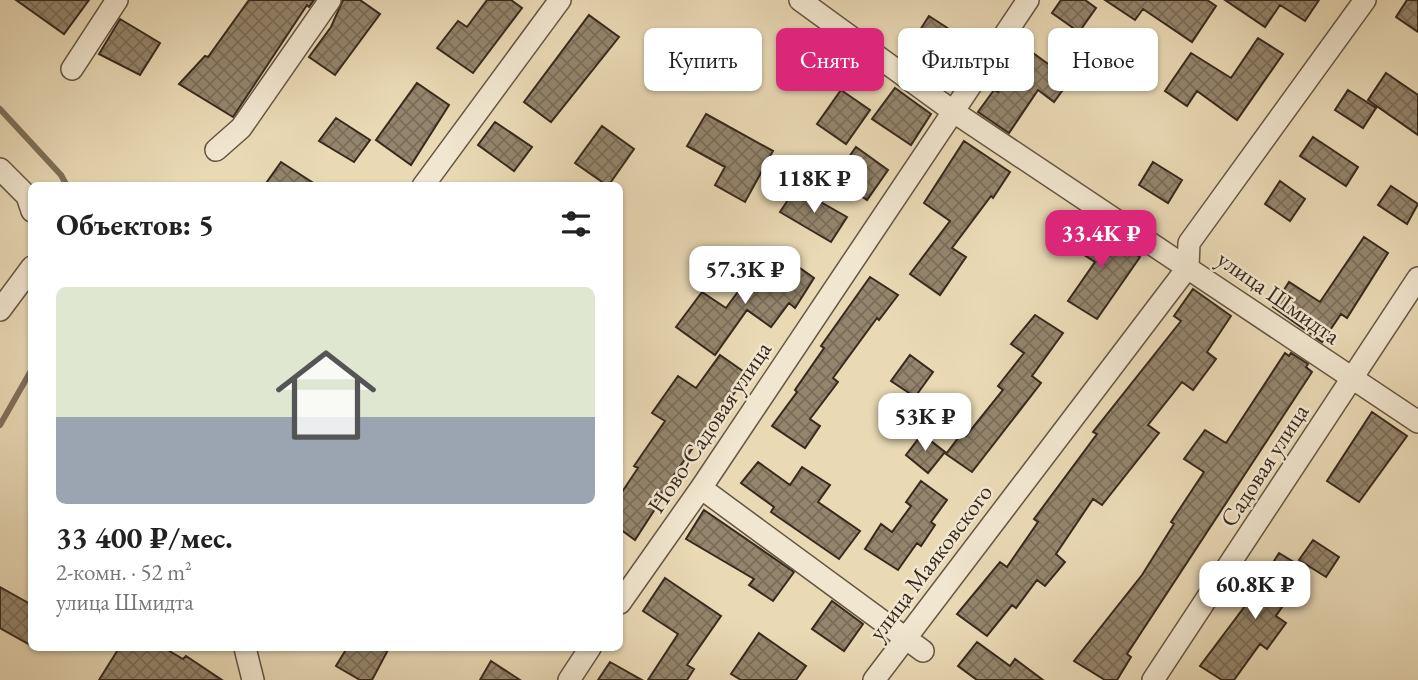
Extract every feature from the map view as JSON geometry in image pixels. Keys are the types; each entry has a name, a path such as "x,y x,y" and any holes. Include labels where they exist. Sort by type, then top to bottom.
{"street":[{"path":"72,69 117,0"},
{"path":"216,150 241,128 330,0"},
{"path":"426,182 560,0"},
{"name":"улица Шмидта","path":"800,0 954,112 1418,422"},
{"name":"Ново-Садовая улица","path":"623,599 701,488 1028,0"},
{"name":"улица Маяковского","path":"874,680 1188,267 1189,243 1365,0"},
{"path":"0,169 28,199"},
{"path":"0,310 28,272"},
{"name":"Садовая улица","path":"1153,680 1418,278"},
{"path":"701,488 923,651"},
{"path":"246,651 253,680"},
{"path":"569,680 588,651"}],"building":[{"path":"16,0 89,0 64,34"},
{"path":"249,0 314,0 309,7 307,5 233,117 179,84 205,56 208,57"},
{"path":"343,0 360,0 380,14 335,75 309,57 331,27"},
{"path":"487,0 511,0 522,8 473,73 437,48 458,21 467,27"},
{"path":"1061,0 1085,0 1096,8 1082,28 1073,28 1052,13"},
{"path":"1105,0 1207,0 1216,6 1192,42 1143,9 1135,20"},
{"path":"1225,0 1319,0 1305,21 1280,5 1265,27"},
{"path":"1407,0 1418,0 1418,32 1396,17"},
{"path":"589,15 619,37 551,122 524,102"},
{"path":"929,16 948,28 921,28"},
{"path":"120,19 160,43 140,75 99,54"},
{"path":"1258,38 1283,54 1237,120 1197,91 1187,106 1165,91 1191,53 1231,78"},
{"path":"1034,54 1048,64 1048,91 1062,91 1054,102 1038,90 1009,133 978,112 993,91 1034,91"},
{"path":"1386,73 1418,95 1418,135 1368,100"},
{"path":"417,83 449,105 411,165 376,140"},
{"path":"895,88 931,114 911,145 872,119"},
{"path":"1348,90 1376,108 1363,128 1335,110"},
{"path":"840,91 870,110 846,144 817,124"},
{"path":"706,114 773,151 745,202 715,185 725,167 687,146"},
{"path":"336,118 370,140 354,162 319,141"},
{"path":"495,122 532,147 514,171 478,145"},
{"path":"602,126 634,149 611,182 602,182 575,163"},
{"path":"1313,137 1358,167 1346,186 1300,156"},
{"path":"964,141 1010,172 993,198 991,196 952,248 966,257 940,295 910,274 950,221 924,203"},
{"path":"856,147 888,170 867,200 835,177"},
{"path":"281,162 312,182 267,182"},
{"path":"1153,162 1182,180 1168,203 1139,185"},
{"path":"1280,181 1305,199 1290,221 1265,204"},
{"path":"1391,186 1418,204 1407,224 1378,205"},
{"path":"796,188 847,217 831,242 780,212"},
{"path":"1087,222 1140,257 1097,319 1068,301 1095,262 1070,246"},
{"path":"1364,237 1388,253 1347,318 1341,314 1322,342 1273,307 1289,282 1320,302"},
{"path":"786,258 814,278 795,308 789,303 771,327 747,310 715,355 676,327 702,292 726,308 748,278 763,288"},
{"path":"870,277 898,295 879,320 877,318 833,378 838,382 810,419 820,426 805,448 772,426 824,348 821,346"},
{"path":"1193,289 1231,316 1207,352 1216,359 1193,390 1182,382 1148,425 1159,433 1102,505 1093,499 1056,554 1065,562 1045,586 1037,580 1016,608 1012,605 987,636 957,614 1000,562 1007,567 1038,522 1034,519 1097,434 1093,432 1181,321 1174,316"},
{"path":"1035,315 1063,333 1032,376 1041,383 972,472 946,454 962,433 966,436 1003,390 998,386 1024,353 1011,344"},
{"path":"1285,353 1289,356 1291,353 1308,364 1306,367 1312,372 1127,654 1131,657 1117,680 1105,680 1074,661 1142,575 1174,524 1171,522 1204,472 1184,459 1205,430 1226,443"},
{"path":"720,355 747,374 700,444 697,442 654,504 657,506 635,540 623,531 623,490 638,468 634,466 665,421 652,413 678,376 696,388"},
{"path":"910,355 933,372 915,397 891,381"},
{"path":"1372,412 1407,436 1359,502 1327,481"},
{"path":"922,434 945,452 928,473 906,455"},
{"path":"758,462 790,485 802,467 830,485 818,502 860,531 839,559 771,512 774,507 741,483"},
{"path":"921,481 947,500 931,522 935,525 921,546 917,543 898,570 865,549 881,524 892,532 911,506 906,502"},
{"path":"704,510 794,572 773,601 749,585 754,579 686,539"},
{"path":"1313,540 1339,557 1326,577 1299,560"},
{"path":"1279,553 1307,570 1276,616 1286,623 1267,649 1260,644 1234,680 1222,680 1200,666 1251,598"},
{"path":"665,578 721,616 687,665 694,669 687,680 648,680 678,634 643,611"},
{"path":"0,587 28,603 28,644 0,628"},
{"path":"832,601 863,624 844,651 812,629"},
{"path":"759,633 806,666 796,680 741,680 731,674"},
{"path":"977,642 1010,666 1015,659 1043,680 977,680 958,666"},
{"path":"117,651 169,651 183,659 186,656 222,680 99,680"},
{"path":"345,651 387,651 372,680 360,680 336,666"},
{"path":"491,661 520,680 480,680"},
{"path":"610,662 642,680 598,680"}],"waterway":[{"path":"0,109 65,182"},
{"path":"0,425 28,376"}]}
